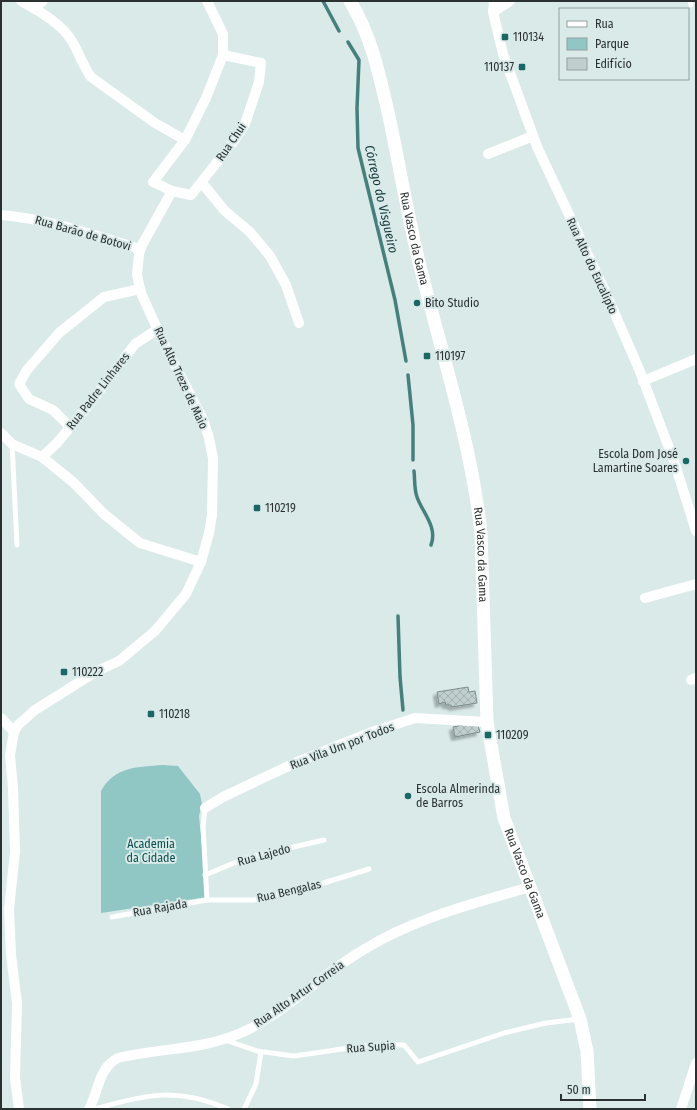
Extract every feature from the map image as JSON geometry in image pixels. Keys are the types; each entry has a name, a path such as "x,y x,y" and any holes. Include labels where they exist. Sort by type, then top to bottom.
{"main road":[{"name":"Rua Vasco da Gama","path":"350,1 366,30 379,70 419,262 442,346 478,505 481,533 487,722 504,818 580,1019 587,1052 590,1109"}],"street":[{"path":"21,1 34,8 64,30 72,40 84,68 91,77 156,123 185,140 206,98 223,55 223,34 207,1"},
{"path":"34,8 43,1"},
{"name":"Rua Alto do Eucalipto","path":"494,1 493,12 503,54 533,136 563,204 601,282 643,381 674,461 696,530"},
{"path":"493,12 510,1"},
{"name":"Rua Chui","path":"185,140 153,182 172,191 192,195 202,184 245,124 259,82 261,63 223,55"},
{"path":"488,154 533,136"},
{"path":"202,184 225,210 250,232 270,256 286,285 299,323"},
{"name":"Rua Alto Treze de Maio","path":"14,732 18,725 35,710 97,671 119,661 155,631 186,594 200,562 209,533 212,515 213,464 209,438 202,419 140,289 137,275 140,249 172,191"},
{"name":"Rua Barão de Botovi","path":"1,214 24,216 50,222 140,249"},
{"path":"70,427 53,410 29,399 19,384 27,370 59,333 104,297 140,289"},
{"name":"Rua Padre Linhares","path":"42,457 70,427 135,344 158,329"},
{"path":"643,381 696,359"},
{"path":"1,433 12,444 42,457 74,482 104,514 140,543 179,554 200,562"},
{"path":"645,598 696,584"},
{"path":"1,718 14,732 10,755 13,788 15,852 9,909 11,955 17,1003 15,1078 19,1109"},
{"name":"Rua Vila Um por Todos","path":"205,808 223,797 297,762 372,732 415,718 487,722"},
{"name":"Rua Alto Artur Correia","path":"89,1109 95,1098 100,1079 105,1068 114,1060 128,1056 178,1048 241,1033 268,1018 361,951 401,928 464,905 530,887"},
{"path":"681,1109 696,1066"}],"lane":[{"path":"12,444 17,545"},
{"path":"205,808 203,826 207,900"},
{"name":"Rua Lajedo","path":"205,875 246,858 324,840"},
{"name":"Rua Bengalas","path":"207,900 254,900 301,890 369,869"},
{"name":"Rua Rajada","path":"112,917 207,900"},
{"name":"Rua Supia","path":"222,1038 260,1052 294,1056 370,1045 404,1045 418,1062 504,1033 546,1023 580,1019"},
{"path":"244,1109 256,1084 260,1052"},
{"path":"95,1109 148,1096 173,1094 197,1098 228,1109"}],"green space":[{"name":"Academia da Cidade","path":"145,766 178,766 200,794 202,804 199,816 207,897 101,913 101,791 113,777 120,772"}],"building":[{"path":"468,687 469,692 475,691 477,703 452,707 451,705 446,705 445,702 439,704 437,692"},
{"path":"477,722 480,732 455,737 453,727"}],"waterway":[{"name":"Córrego do Visgueiro","path":"323,1 339,31"},
{"name":"Córrego do Visgueiro","path":"348,42 359,60 357,108 358,148 395,300 406,361"},
{"name":"Córrego do Visgueiro","path":"408,375 413,425 413,460"},
{"name":"Córrego do Visgueiro","path":"414,471 416,494 431,526 433,538 431,545"},
{"name":"Córrego do Visgueiro","path":"398,616 400,677 403,710"}],"place":[{"name":"110134","path":"505,37"},
{"name":"110137","path":"522,67"},
{"name":"Bito Studio","path":"417,303"},
{"name":"110197","path":"427,356"},
{"name":"Escola Dom José Lamartine Soares","path":"686,461"},
{"name":"110219","path":"257,508"},
{"name":"110222","path":"64,672"},
{"name":"110218","path":"151,714"},
{"name":"110209","path":"488,735"},
{"name":"Escola Almerinda de Barros","path":"408,796"}]}
